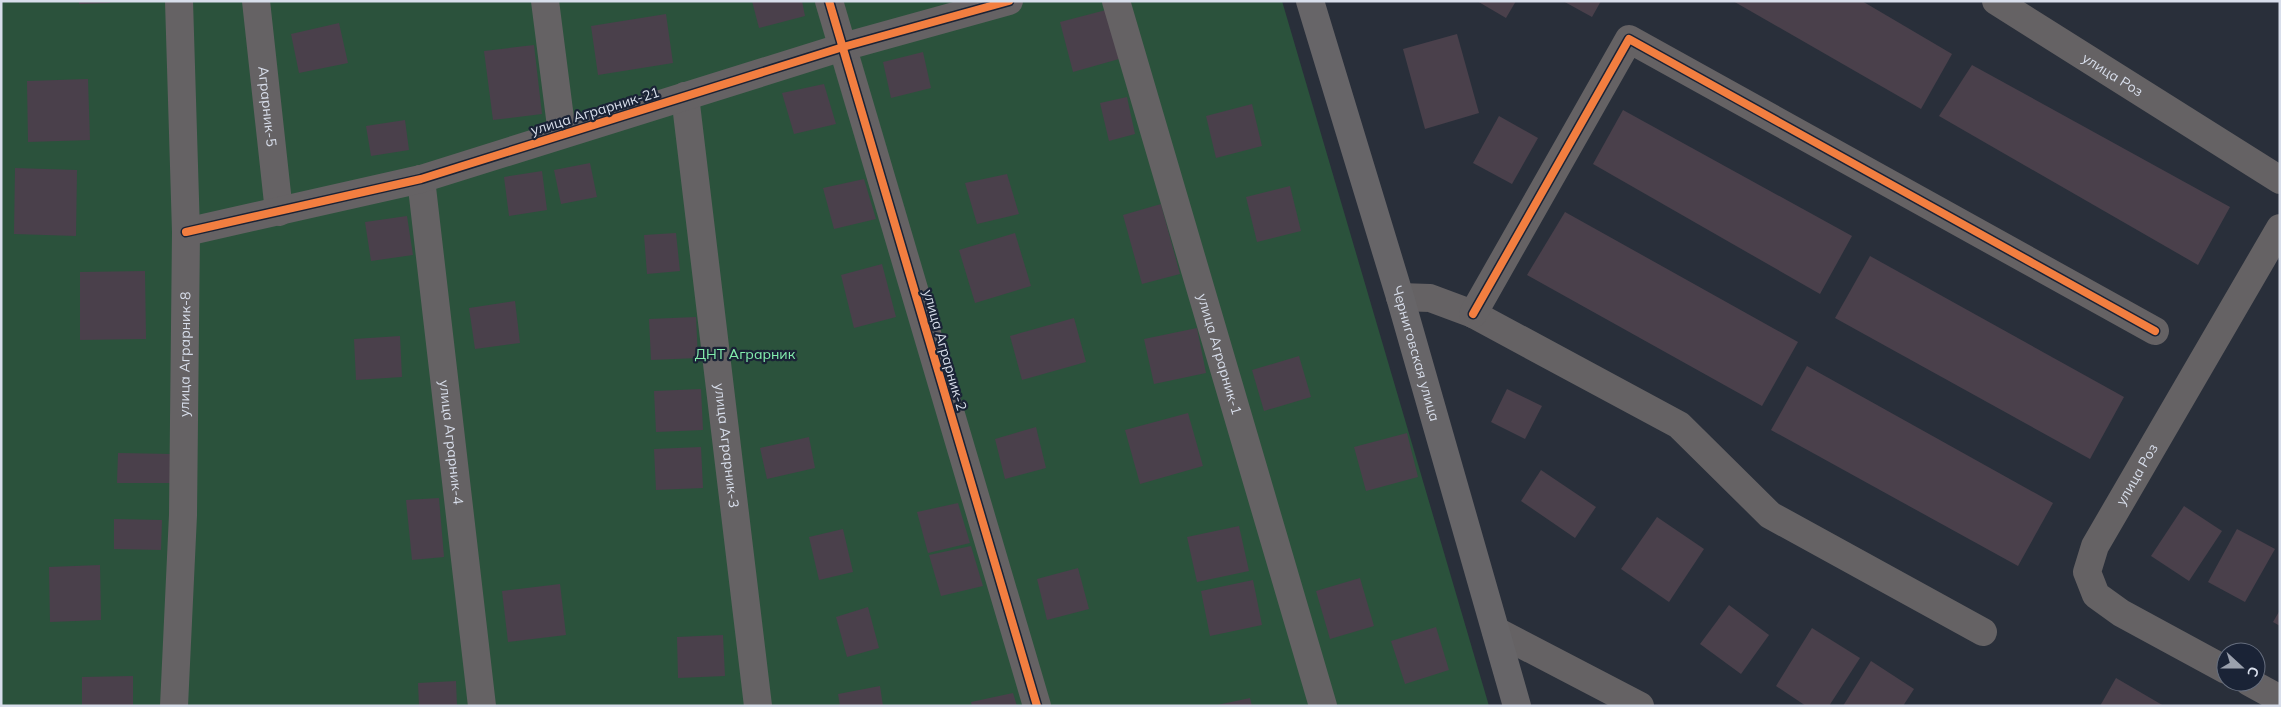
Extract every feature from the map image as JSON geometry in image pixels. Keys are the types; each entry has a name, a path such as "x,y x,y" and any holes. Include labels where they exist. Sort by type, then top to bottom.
{"street":[{"name":"улица Аграрник-8","path":"174,706 184,516 186,232 179,1"},
{"name":"Аграрник-5","path":"256,1 279,212"},
{"path":"545,1 562,134"},
{"name":"улица Аграрник-2","path":"829,1 1037,706"},
{"name":"улица Аграрник-21","path":"186,232 421,179 843,47 1009,1"},
{"name":"улица Аграрник-1","path":"1116,1 1324,706"},
{"name":"Черниговская улица","path":"1310,1 1400,297 1517,706"},
{"name":"улица Роз","path":"1996,1 2280,180"},
{"path":"1473,314 1629,39 2155,331"},
{"name":"улица Аграрник-3","path":"685,96 758,706"},
{"name":"улица Аграрник-4","path":"421,179 482,706"},
{"name":"улица Роз","path":"2216,665 2121,613 2096,595 2087,572 2095,546 2280,228"},
{"path":"1400,297 1430,298 1473,314 1679,425 1770,516 1983,632"},
{"path":"1496,631 1640,706"},
{"path":"2266,692 2280,699"}],"green space":[{"name":"ДНТ Аграрник","path":"1,1 1282,1 1489,706 1,706"}],"building":[{"path":"79,1 110,1 110,3 79,4"},
{"path":"752,1 802,1 805,16 759,28"},
{"path":"1477,1 1516,1 1506,18"},
{"path":"1563,1 1601,1 1592,17"},
{"path":"1733,1 1862,1 1952,54 1921,109"},
{"path":"1106,10 1119,59 1073,72 1060,22"},
{"path":"666,14 673,63 598,75 591,26"},
{"path":"339,23 348,63 299,73 291,34"},
{"path":"1457,34 1479,113 1425,129 1403,49"},
{"path":"534,45 542,114 493,120 484,51"},
{"path":"923,52 931,88 891,98 883,62"},
{"path":"1972,65 2230,207 2198,265 1939,116"},
{"path":"88,79 90,140 28,142 27,81"},
{"path":"824,84 836,124 794,134 782,93"},
{"path":"1127,97 1135,134 1109,141 1100,103"},
{"path":"1252,104 1262,146 1216,158 1206,116"},
{"path":"1623,110 1852,236 1820,294 1593,164"},
{"path":"1499,116 1538,138 1512,184 1473,163"},
{"path":"405,120 409,150 371,156 366,126"},
{"path":"590,163 597,197 561,204 554,170"},
{"path":"15,168 77,170 76,236 14,234"},
{"path":"542,171 547,210 509,216 504,177"},
{"path":"1007,174 1019,214 977,224 965,183"},
{"path":"864,179 876,219 834,229 823,188"},
{"path":"1290,186 1301,231 1257,242 1246,197"},
{"path":"1161,204 1180,274 1142,284 1123,215"},
{"path":"1565,212 1798,342 1762,406 1527,275"},
{"path":"407,216 413,255 371,261 365,222"},
{"path":"676,233 680,271 647,274 644,235"},
{"path":"1015,233 1031,286 975,303 959,250"},
{"path":"1870,256 2124,397 2090,459 1835,318"},
{"path":"882,264 896,317 854,328 841,275"},
{"path":"145,271 146,339 80,340 80,272"},
{"path":"515,301 520,343 475,349 469,308"},
{"path":"696,317 698,358 651,360 649,319"},
{"path":"1074,318 1086,362 1022,380 1010,336"},
{"path":"1197,328 1206,373 1154,384 1144,339"},
{"path":"400,336 402,377 356,380 354,339"},
{"path":"1299,356 1311,397 1264,411 1252,370"},
{"path":"1807,366 2053,503 2018,566 1771,430"},
{"path":"701,389 703,430 656,432 654,391"},
{"path":"1507,389 1542,406 1525,439 1491,422"},
{"path":"1188,413 1203,466 1140,484 1125,430"},
{"path":"1036,427 1046,468 1005,479 995,439"},
{"path":"1407,433 1418,477 1366,491 1354,447"},
{"path":"809,437 815,468 767,479 760,448"},
{"path":"701,447 703,488 656,490 654,449"},
{"path":"118,453 173,454 173,483 117,483"},
{"path":"1541,470 1596,507 1575,538 1521,501"},
{"path":"439,498 444,557 412,560 406,500"},
{"path":"958,503 970,543 928,553 917,512"},
{"path":"2184,506 2222,531 2189,581 2151,556"},
{"path":"1657,517 1704,549 1669,602 1621,569"},
{"path":"114,519 162,520 161,550 114,549"},
{"path":"1239,526 1249,571 1197,582 1187,537"},
{"path":"843,529 853,572 819,580 809,537"},
{"path":"2237,529 2275,549 2245,602 2208,582"},
{"path":"971,546 983,586 941,596 929,555"},
{"path":"100,565 101,620 50,622 49,567"},
{"path":"1078,568 1089,609 1047,620 1037,579"},
{"path":"1360,578 1374,626 1330,639 1316,591"},
{"path":"1253,580 1262,625 1210,636 1201,591"},
{"path":"560,584 566,635 508,642 502,591"},
{"path":"1729,605 1769,635 1741,674 1700,644"},
{"path":"868,607 879,648 847,657 836,617"},
{"path":"2280,610 2280,626 2273,622"},
{"path":"1436,627 1449,670 1405,684 1391,641"},
{"path":"1812,628 1860,658 1829,706 1806,706 1776,686"},
{"path":"723,635 725,676 678,678 677,637"},
{"path":"1871,661 1914,689 1903,706 1843,706"},
{"path":"133,676 133,706 82,706 82,677"},
{"path":"2116,678 2164,706 2100,706"},
{"path":"456,681 457,706 419,706 418,683"},
{"path":"880,686 883,706 840,706 838,694"},
{"path":"1013,693 1017,706 972,706 971,702"},
{"path":"1250,698 1252,706 1217,706 1217,705"}],"cycle path":[{"path":"829,1 1037,706"},
{"path":"186,232 421,179 843,47 1009,1"},
{"path":"1473,314 1629,39 2155,331"}]}
